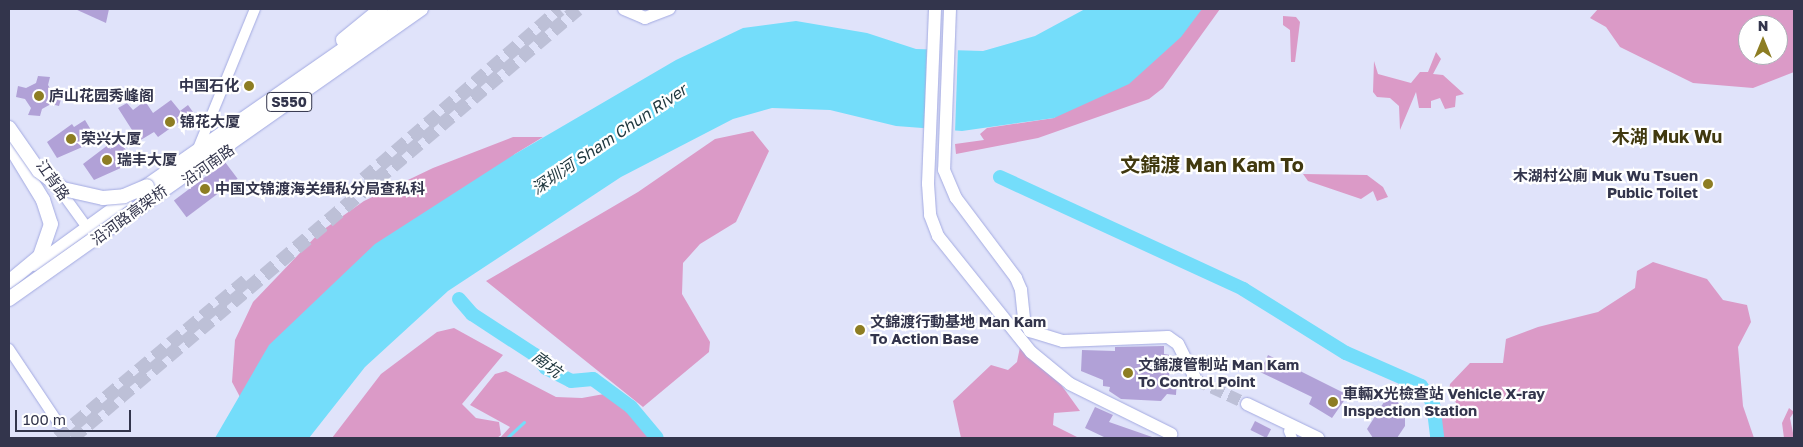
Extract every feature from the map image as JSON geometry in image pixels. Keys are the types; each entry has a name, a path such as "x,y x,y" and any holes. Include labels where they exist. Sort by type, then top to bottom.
{"highway":[{"path":"309,68 381,9"},
{"name":"沿河路高架桥","path":"9,128 33,164 53,184 86,196 124,196 154,181 402,9"},
{"name":"沿河路高架桥","path":"9,301 421,9"},
{"path":"9,144 44,200 51,224 40,256 9,282"},
{"path":"9,309 78,253"}],"main road":[{"name":"沿河南路","path":"9,282 389,9"},
{"name":"沿河南路","path":"9,301 98,242 431,9"},
{"path":"624,9 645,18 669,9"},
{"path":"930,9 934,31"},
{"path":"935,9 928,203 934,227 1017,337 1070,384 1171,434"},
{"path":"950,9 943,150 949,186 1016,278 1021,290 1024,321 1030,331 1063,341 1168,337 1178,344 1196,380"},
{"path":"949,31 955,9"},
{"path":"1247,404 1318,438"}],"street":[{"path":"199,146 255,9"},
{"name":"江背路","path":"9,118 86,228 98,242"},
{"path":"9,349 59,424"}],"shaded area":[{"path":"1200,9 1220,9 1163,88 1149,99 1038,138 956,154 955,144 984,140 980,134 987,128 1054,118"},
{"path":"1598,9 1794,9 1794,72 1753,88 1693,83 1620,47 1606,27 1590,18"},
{"path":"1283,16 1296,17 1300,22 1295,62 1291,62 1290,30 1283,25"},
{"path":"1436,52 1441,59 1433,74 1443,75 1464,94 1456,96 1455,107 1445,109 1440,98 1431,101 1431,108 1419,108 1416,92 1400,130 1399,106 1390,98 1377,97 1373,92 1374,61 1378,74 1411,83 1420,72 1428,72"},
{"path":"753,131 769,151 736,222 700,244 683,263 682,294 710,342 709,352 643,407 486,281 638,192 715,139"},
{"path":"513,137 543,137 515,154 240,397 232,382 235,340 253,302 320,232 364,201 433,168"},
{"path":"1303,174 1367,175 1383,187 1388,197 1377,201 1373,191 1361,199 1308,181"},
{"path":"1653,262 1707,279 1723,300 1747,305 1751,322 1738,347 1743,406 1754,438 1434,438 1435,406 1459,408 1449,391 1450,384 1470,363 1503,363 1506,339 1538,327 1598,312 1635,288 1637,271"},
{"path":"454,328 503,355 462,404 476,418 499,422 501,435 497,438 332,438 381,374 437,332"},
{"path":"1023,332 1080,411 1054,413 1053,425 1079,438 961,438 953,401 991,365 1008,370 1017,362"},
{"path":"506,371 556,397 582,398 604,394 659,434 657,438 500,438 510,427 470,405 495,374"},
{"path":"1789,408 1794,412 1790,418 1794,438 1784,438 1782,423"}],"water":[{"name":"深圳河 Sham Chun River","path":"1085,9 1202,9 1181,37 1129,84 1054,118 962,131 896,126 830,110 772,108 733,119 621,177 448,291 365,367 309,438 215,438 269,345 375,244 515,154 676,60 743,28 796,21 867,33 916,49 983,51 1035,36"}],"pier":[{"path":"927,47 958,48 955,131 924,130"}],"building":[{"path":"75,9 109,9 106,23"},
{"name":"庐山花园秀峰阁","path":"38,76 50,77 48,85 54,95 62,96 59,106 51,104 42,109 40,116 28,115 31,108 25,99 16,97 18,86 26,88 36,83"},
{"name":"锦花大厦","path":"171,100 180,111 188,105 193,112 158,137 154,132 139,141 118,108 127,103 133,110 145,101 153,113"},
{"name":"荣兴大厦","path":"85,120 94,135 84,141 87,145 57,158 47,142 72,124 74,127"},
{"name":"瑞丰大厦","path":"121,142 130,157 120,163 123,167 94,180 83,164 108,145 110,149"},
{"name":"中国文锦渡海关缉私分局查私科","path":"225,162 238,179 187,217 174,201"},
{"name":"文錦渡管制站 Man Kam To Control Point","path":"1164,346 1164,354 1170,355 1169,378 1177,378 1176,395 1167,394 1161,401 1121,399 1109,391 1110,387 1103,386 1103,380 1081,371 1082,350 1115,351 1115,347"},
{"path":"1268,355 1348,395 1332,418 1309,404 1312,397 1260,372"},
{"path":"1394,398 1405,411 1405,426 1397,438 1373,438 1367,429 1384,402"},
{"path":"1095,407 1113,415 1109,422 1155,438 1106,438 1085,428"},
{"path":"1255,421 1271,429 1267,438 1250,430"}],"waterway":[{"path":"1000,177 1243,289 1346,353 1421,386 1433,403 1437,438"},
{"name":"南坑","path":"459,299 472,314 535,355 546,368 571,381 593,379 631,407 657,438"},
{"path":"507,438 524,422"}],"tunnel":[{"path":"364,179 560,9"},
{"path":"72,438 578,9"},
{"path":"58,438 246,281"},
{"path":"1196,380 1247,404"}],"place":[{"name":"中国石化","path":"249,86"},
{"name":"庐山花园秀峰阁","path":"39,96"},
{"name":"锦花大厦","path":"170,122"},
{"name":"荣兴大厦","path":"71,139"},
{"name":"瑞丰大厦","path":"107,160"},
{"name":"木湖村公廁 Muk Wu Tsuen Public Toilet","path":"1708,184"},
{"name":"中国文锦渡海关缉私分局查私科","path":"205,189"},
{"name":"文錦渡行動基地 Man Kam To Action Base","path":"860,330"},
{"name":"文錦渡管制站 Man Kam To Control Point","path":"1128,373"},
{"name":"車輛X光檢查站 Vehicle X-ray Inspection Station","path":"1333,402"}],"district":[{"name":"木湖 Muk Wu","path":"1667,136"},
{"name":"文錦渡 Man Kam To","path":"1212,164"}]}
